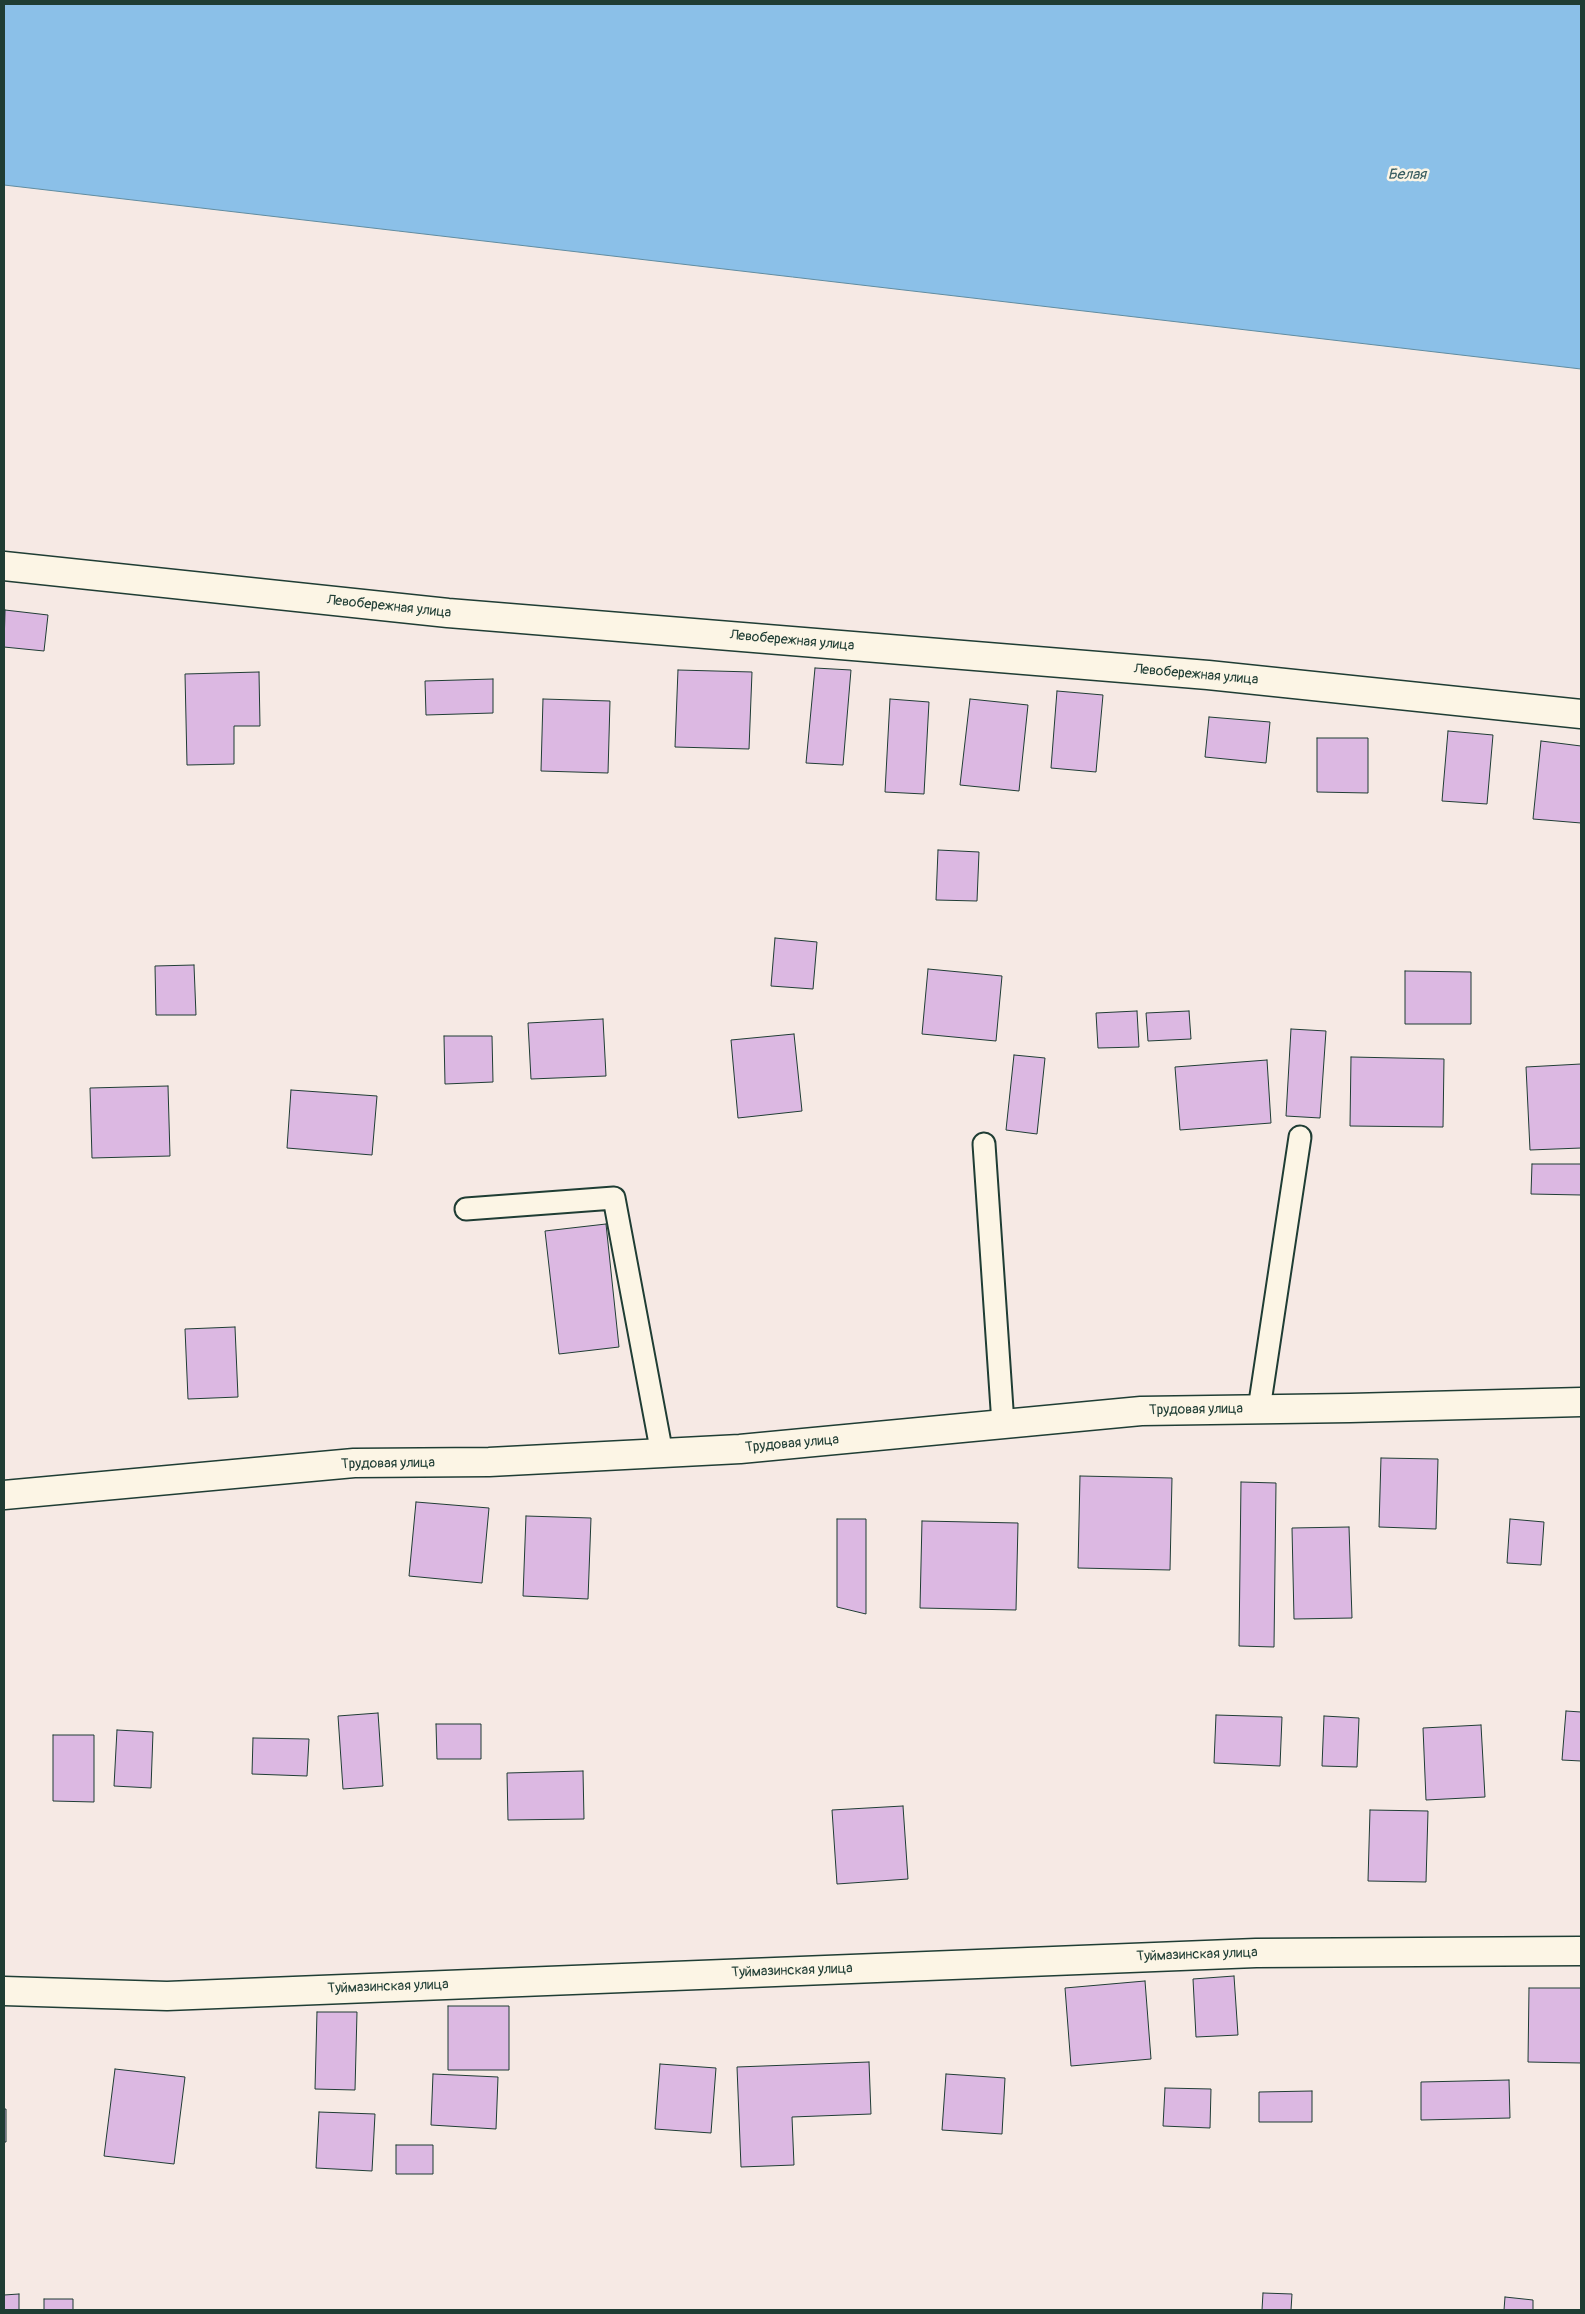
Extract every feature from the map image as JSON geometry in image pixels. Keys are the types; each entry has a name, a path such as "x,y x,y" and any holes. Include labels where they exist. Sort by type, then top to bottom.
{"street":[{"name":"Левобережная улица","path":"4,566 448,613 1208,675 1581,714"},
{"name":"Трудовая улица","path":"4,1495 354,1463 489,1462 740,1449 1141,1411 1581,1402"},
{"name":"Туймазинская улица","path":"4,1991 167,1996 1256,1953 1581,1951"}],"lane":[{"path":"1259,1409 1300,1137"},
{"path":"984,1144 1003,1424"},
{"path":"466,1209 614,1198 662,1454"}],"water":[{"name":"Белая","path":"4,4 1581,4 1581,369 4,185"}],"building":[{"path":"5,610 48,615 44,651 4,647"},
{"path":"815,668 851,670 843,765 806,763"},
{"path":"678,670 752,672 749,749 675,747"},
{"path":"259,672 260,726 234,726 234,764 187,765 185,674"},
{"path":"493,679 493,713 426,715 425,681"},
{"path":"1057,691 1103,695 1096,772 1051,768"},
{"path":"543,699 610,701 608,773 541,771"},
{"path":"890,699 929,702 924,794 885,792"},
{"path":"970,699 1028,705 1019,791 960,785"},
{"path":"1209,717 1270,722 1266,763 1205,757"},
{"path":"1448,731 1493,735 1487,804 1442,801"},
{"path":"1317,738 1368,738 1368,793 1317,792"},
{"path":"1541,741 1581,746 1581,823 1533,819"},
{"path":"938,850 979,852 977,901 936,900"},
{"path":"775,938 817,942 813,989 771,986"},
{"path":"194,965 196,1015 156,1015 155,966"},
{"path":"928,969 1002,976 996,1041 922,1034"},
{"path":"1405,971 1471,972 1471,1024 1405,1024"},
{"path":"1137,1011 1139,1047 1098,1048 1096,1013"},
{"path":"1189,1011 1191,1039 1148,1041 1146,1013"},
{"path":"603,1019 606,1076 531,1079 528,1023"},
{"path":"1291,1029 1326,1031 1320,1118 1286,1116"},
{"path":"794,1034 802,1111 738,1118 731,1040"},
{"path":"444,1036 492,1036 493,1082 445,1084"},
{"path":"1014,1055 1045,1058 1037,1134 1006,1130"},
{"path":"1351,1057 1444,1059 1443,1127 1350,1126"},
{"path":"1267,1060 1271,1123 1180,1130 1175,1067"},
{"path":"1581,1064 1581,1148 1530,1150 1526,1067"},
{"path":"168,1086 170,1156 92,1158 90,1088"},
{"path":"291,1090 377,1096 372,1155 287,1148"},
{"path":"1532,1164 1581,1164 1581,1195 1531,1194"},
{"path":"606,1224 619,1347 559,1354 545,1231"},
{"path":"235,1327 238,1397 188,1399 185,1329"},
{"path":"1381,1458 1438,1459 1436,1529 1379,1527"},
{"path":"1080,1476 1172,1478 1170,1570 1078,1568"},
{"path":"1241,1482 1276,1483 1274,1647 1239,1646"},
{"path":"416,1502 489,1508 482,1583 409,1576"},
{"path":"526,1516 591,1518 588,1599 523,1596"},
{"path":"837,1519 866,1519 866,1614 837,1607"},
{"path":"1510,1519 1544,1522 1541,1565 1507,1563"},
{"path":"922,1521 1018,1523 1016,1610 920,1608"},
{"path":"1349,1527 1352,1618 1294,1619 1292,1528"},
{"path":"1566,1711 1581,1712 1581,1761 1562,1760"},
{"path":"378,1713 383,1786 343,1789 338,1716"},
{"path":"1216,1715 1282,1717 1280,1766 1214,1763"},
{"path":"1324,1716 1359,1718 1357,1767 1322,1766"},
{"path":"436,1724 481,1724 481,1759 437,1759"},
{"path":"1481,1725 1485,1797 1426,1800 1423,1728"},
{"path":"117,1730 153,1732 151,1788 114,1786"},
{"path":"53,1735 94,1735 94,1802 53,1801"},
{"path":"253,1738 309,1739 307,1776 252,1774"},
{"path":"583,1771 584,1819 508,1820 507,1773"},
{"path":"903,1806 908,1879 837,1884 832,1810"},
{"path":"1370,1810 1428,1811 1426,1882 1368,1881"},
{"path":"1234,1976 1238,2035 1196,2037 1193,1979"},
{"path":"1145,1981 1151,2059 1071,2066 1065,1988"},
{"path":"1529,1988 1581,1988 1581,2063 1528,2062"},
{"path":"448,2006 509,2006 509,2070 448,2070"},
{"path":"317,2012 357,2012 355,2090 315,2089"},
{"path":"869,2062 871,2114 792,2117 794,2165 741,2167 737,2067"},
{"path":"660,2064 716,2068 711,2133 655,2129"},
{"path":"115,2069 185,2077 174,2164 104,2156"},
{"path":"433,2074 498,2077 496,2129 431,2125"},
{"path":"946,2074 1005,2078 1002,2134 942,2130"},
{"path":"1509,2080 1510,2118 1421,2120 1421,2082"},
{"path":"1165,2088 1211,2089 1210,2128 1163,2126"},
{"path":"1312,2091 1312,2122 1259,2122 1259,2092"},
{"path":"4,2109 6,2109 6,2142 4,2142"},
{"path":"319,2112 375,2114 372,2171 316,2168"},
{"path":"396,2145 433,2145 433,2174 396,2174"},
{"path":"1263,2293 1292,2294 1291,2310 1262,2310"},
{"path":"19,2294 19,2310 4,2310 4,2295"},
{"path":"1505,2297 1533,2300 1533,2310 1504,2310"},
{"path":"44,2299 73,2299 73,2310 44,2310"}]}
